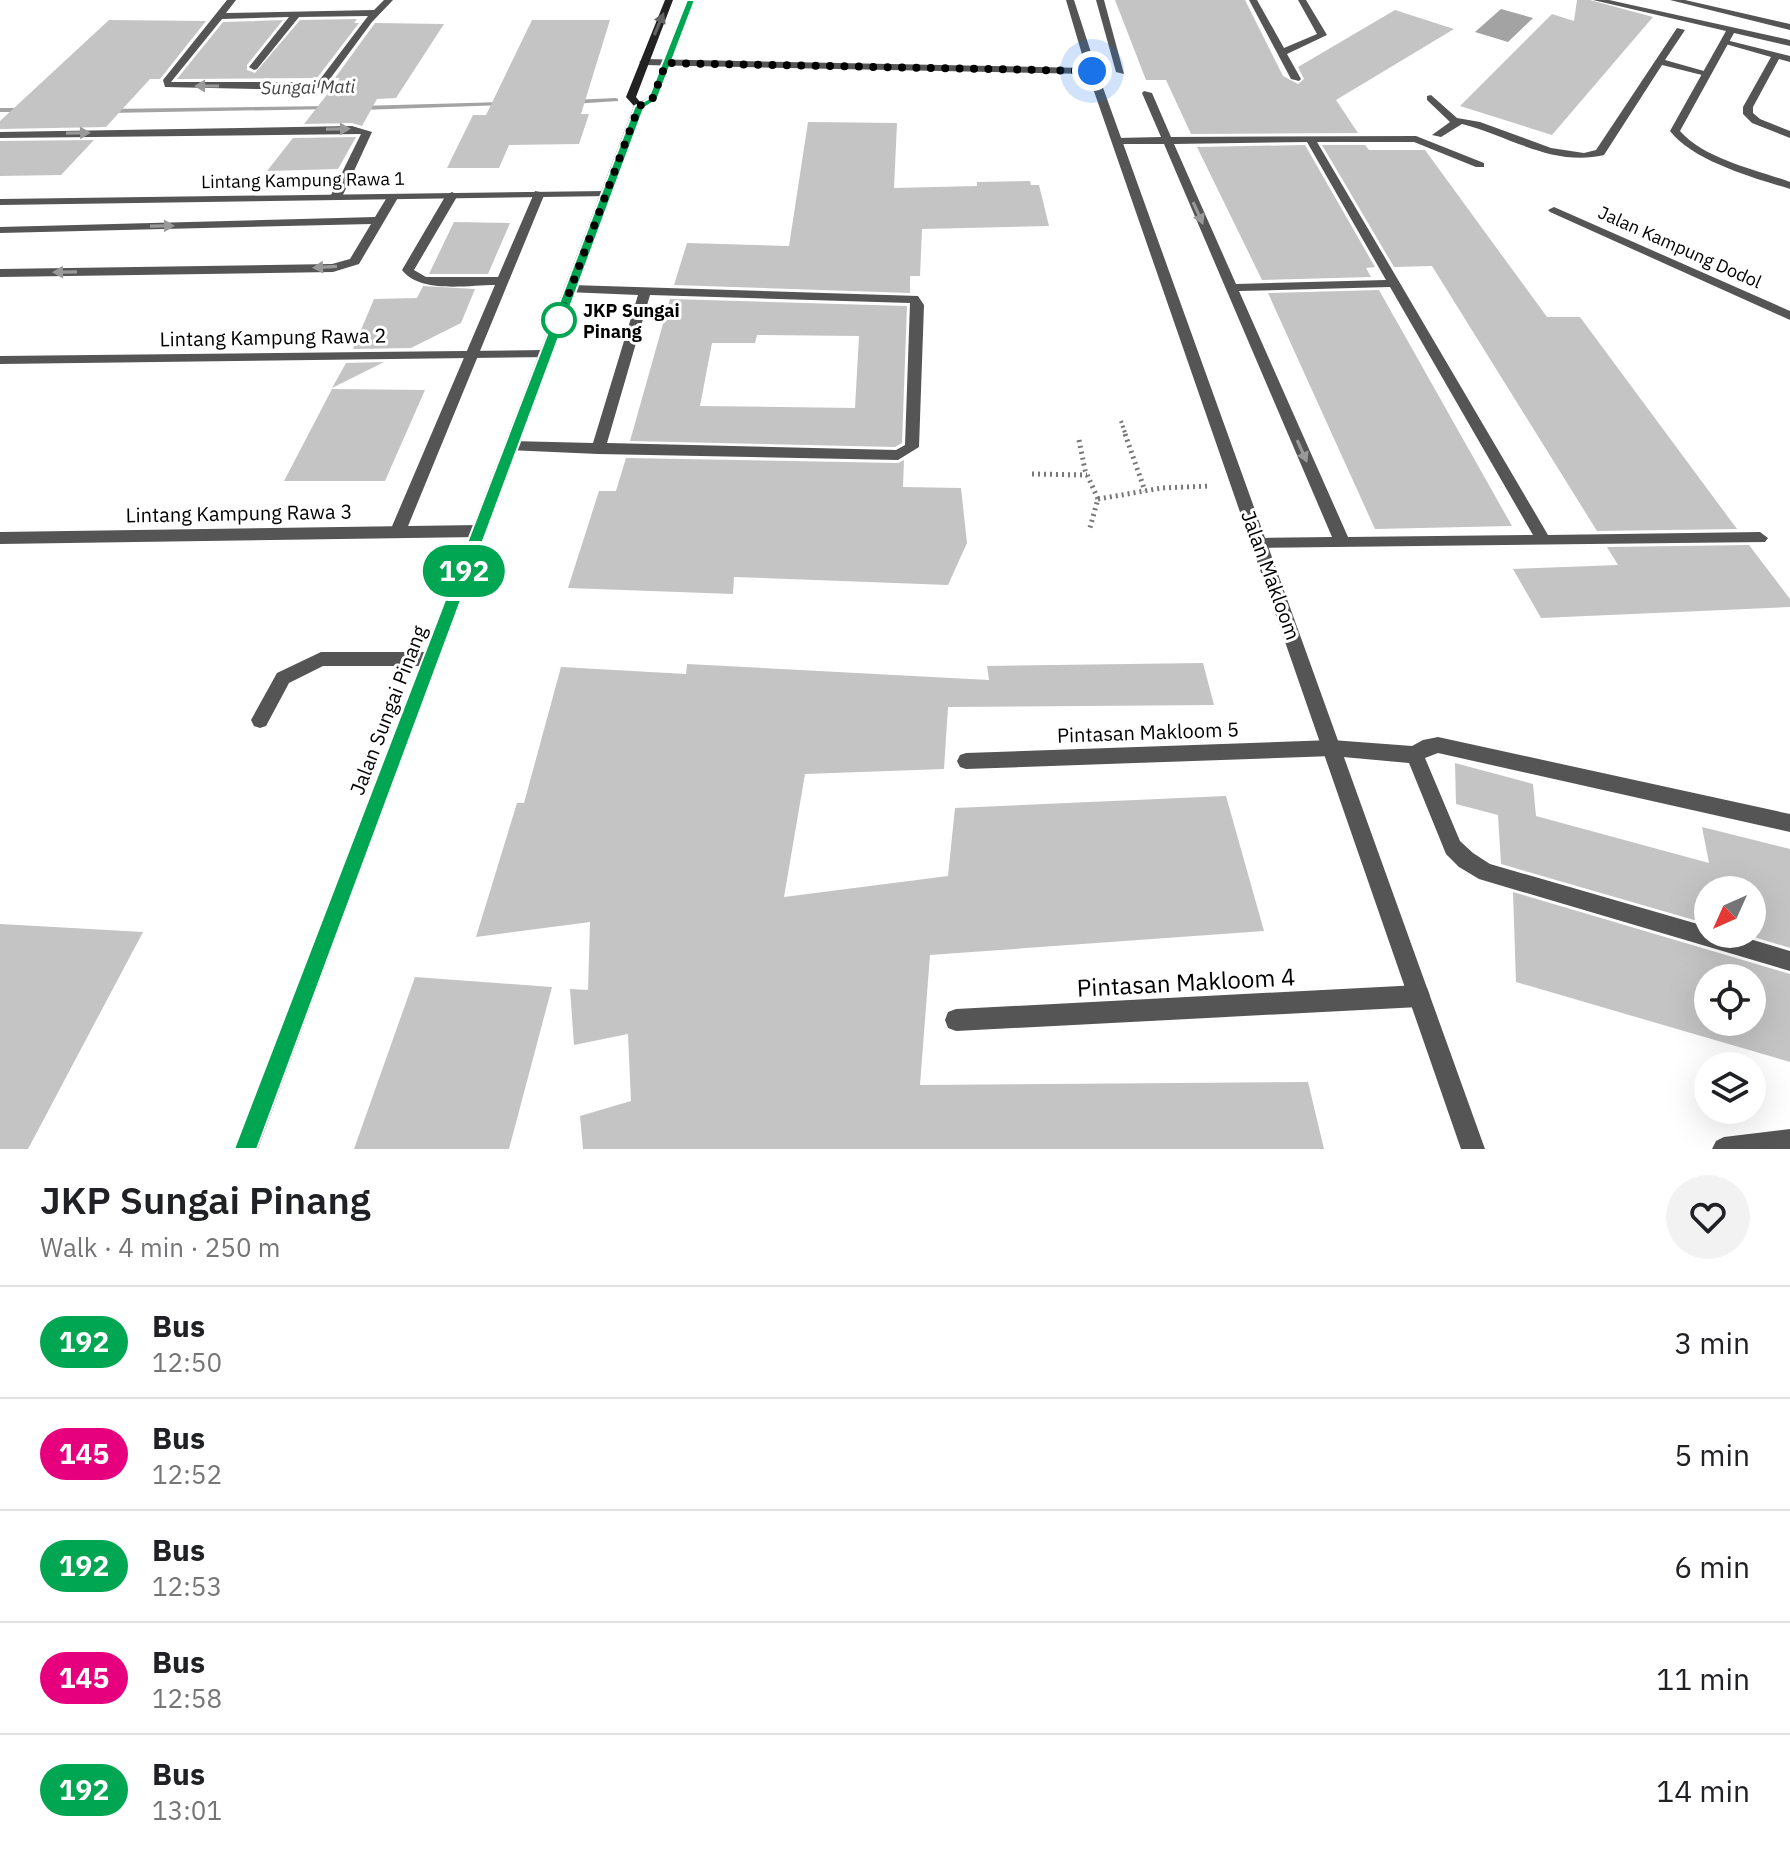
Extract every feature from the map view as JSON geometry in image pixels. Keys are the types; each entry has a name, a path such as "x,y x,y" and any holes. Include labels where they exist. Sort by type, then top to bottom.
{"main road":[{"name":"Jalan Sungai Pinang","path":"639,106 631,97 669,0"},
{"name":"Jalan Sungai Pinang","path":"246,1149 639,106 652,100 691,0"}],"street":[{"path":"232,0 166,82 172,86 242,83 321,85 389,0"},
{"name":"Jalan Makloom","path":"1070,0 1092,71 1473,1149"},
{"path":"1100,0 1121,72"},
{"path":"1253,0 1296,79"},
{"path":"1283,52 1322,35 1302,0"},
{"path":"1597,0 1790,43"},
{"path":"1674,0 1790,27"},
{"path":"220,16 376,13"},
{"path":"254,67 296,15"},
{"path":"1732,29 1675,131 1680,140 1790,186"},
{"path":"1431,98 1455,121 1471,122 1563,154 1600,153 1680,30"},
{"path":"1725,41 1790,59"},
{"path":"1777,55 1748,107 1748,114 1756,121 1790,135"},
{"path":"1664,58 1708,69"},
{"path":"644,62 1092,71"},
{"path":"1147,93 1342,542"},
{"path":"1437,135 1455,121"},
{"path":"0,135 352,129 367,132 336,197"},
{"path":"1117,141 1416,139 1480,165"},
{"path":"1311,140 1543,539"},
{"path":"398,531 539,193"},
{"name":"Lintang Kampung Rawa 1","path":"0,202 606,194"},
{"path":"452,195 408,270 414,277 425,281 502,281"},
{"path":"0,273 333,268 355,261 393,196"},
{"name":"Jalan Kampung Dodol","path":"1554,210 1790,316"},
{"path":"0,230 379,220"},
{"path":"1230,288 1394,283"},
{"path":"511,446 898,455 912,447 918,305 914,299 571,289"},
{"path":"598,449 645,292"},
{"name":"Lintang Kampung Rawa 2","path":"0,360 546,354"},
{"name":"Lintang Kampung Rawa 3","path":"0,538 479,531"},
{"path":"1260,544 1760,538"},
{"path":"260,720 283,678 321,659 430,659"},
{"name":"Pintasan Makloom 5","path":"966,761 1332,748 1415,755 1423,748 1438,745 1790,823"},
{"path":"1415,755 1453,847 1466,860 1486,872 1790,961"},
{"name":"Pintasan Makloom 4","path":"956,1020 1419,996"},
{"path":"1724,1149 1790,1141"}],"path":[{"path":"1121,421 1145,491"},
{"path":"1079,440 1087,475 1098,499 1089,531"},
{"path":"1032,474 1087,475"},
{"path":"1098,499 1162,488 1239,486"}],"shaded area":[{"path":"1501,9 1533,18 1508,42 1475,32"}],"building":[{"path":"1115,0 1245,0 1283,76 1298,84 1304,79 1298,67 1395,10 1454,29 1336,100 1358,133 1191,134 1166,80 1146,80"},
{"path":"1577,0 1590,0 1653,17 1552,135 1460,106 1552,14 1574,21"},
{"path":"357,19 354,23 359,23 317,78 177,79 223,22 283,20 247,65 247,70 255,73 300,20"},
{"path":"109,20 206,21 160,79 150,79 106,127 0,129 0,121"},
{"path":"532,20 610,20 581,114 589,114 579,144 509,145 499,168 447,168 473,115 486,115"},
{"path":"375,23 444,24 396,98 377,99 362,126 352,123 304,124 340,78 335,78"},
{"path":"808,122 897,123 894,188 1030,181 1031,185 1039,185 1049,226 922,229 920,276 910,276 910,293 674,285 687,243 789,246"},
{"path":"356,137 338,169 267,171 293,138"},
{"path":"94,140 61,175 0,176 0,141"},
{"path":"1305,145 1375,267 1366,268 1371,277 1262,280 1197,147"},
{"path":"1322,145 1365,145 1369,150 1425,150 1547,317 1580,317 1737,529 1597,531 1432,266 1394,267"},
{"path":"454,222 510,223 488,274 429,274"},
{"path":"423,286 475,289 461,323 411,348 353,349 374,299 417,298"},
{"path":"1379,290 1512,526 1375,529 1268,293"},
{"path":"670,299 907,306 902,443 895,447 630,441","holes":["757,335 859,336 855,408 700,406 712,343 755,343"]},
{"path":"384,362 332,388 346,363"},
{"path":"332,389 425,390 385,481 284,481"},
{"path":"626,458 898,463 904,460 903,487 961,488 967,543 948,585 734,577 733,594 568,588 599,491 616,491"},
{"path":"1749,545 1790,599 1790,607 1541,618 1513,569 1618,565 1607,547"},
{"path":"1203,663 1214,705 948,707 944,769 805,774 784,897 948,876 955,808 1226,796 1264,931 930,955 920,1085 1308,1082 1324,1149 583,1149 580,1116 631,1101 628,1034 574,1045 570,989 588,990 590,922 476,937 517,803 524,803 561,667 686,674 687,664 989,680 987,666"},
{"path":"1455,763 1533,784 1536,816 1709,863 1702,827 1790,849 1790,948 1766,941 1766,876 1694,876 1694,920 1501,864 1498,815 1456,804"},
{"path":"1513,892 1756,964 1694,964 1694,1034 1516,982"},
{"path":"0,924 143,932 28,1149 0,1149"},
{"path":"1766,967 1790,974 1790,1062 1766,1055 1766,1052 1756,1052 1701,1036 1766,1036"},
{"path":"415,977 552,987 509,1149 354,1149"}],"waterway":[{"name":"Sungai Mati","path":"572,102 616,100"},
{"name":"Sungai Mati","path":"360,108 503,104"},
{"name":"Sungai Mati","path":"108,111 331,108"},
{"name":"Sungai Mati","path":"0,110 23,110"}],"bus line":[{"name":"192","path":"246,1149 639,106 652,100 691,0"}],"place":[{"name":"JKP Sungai Pinang","path":"559,320"}],"route":[{"path":"559,320 639,106 652,100 666,63 1092,71"}]}
